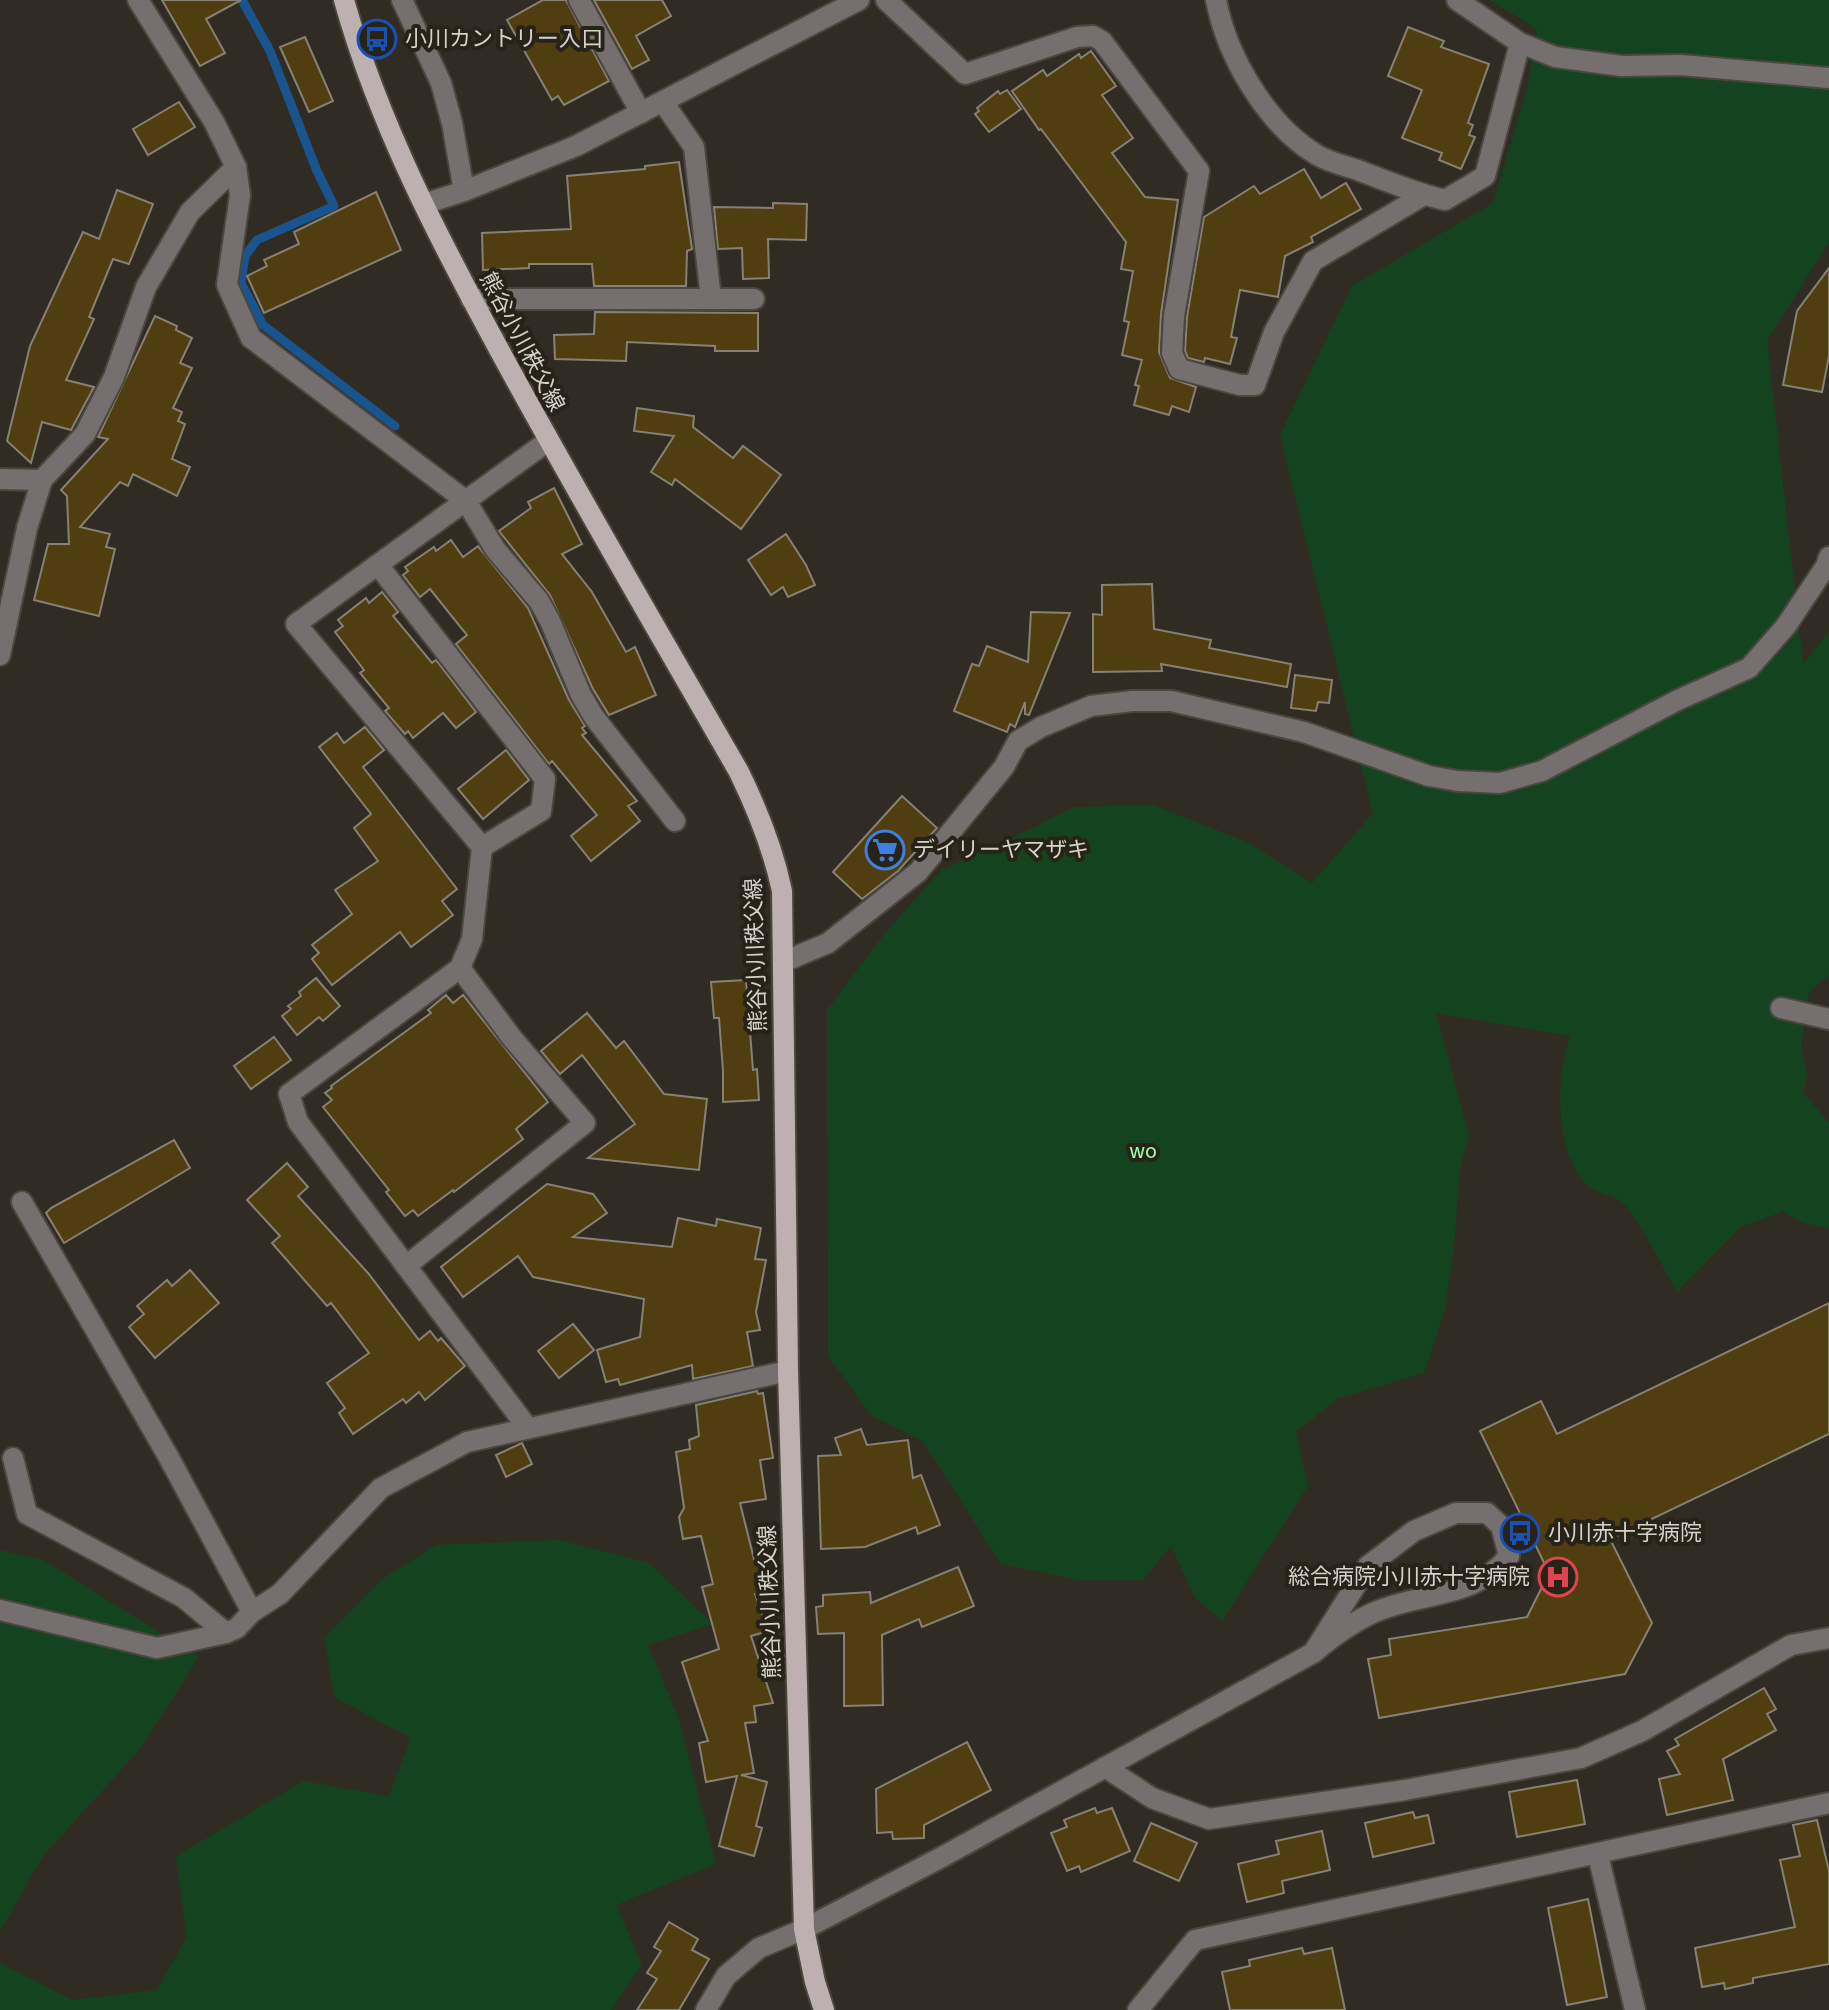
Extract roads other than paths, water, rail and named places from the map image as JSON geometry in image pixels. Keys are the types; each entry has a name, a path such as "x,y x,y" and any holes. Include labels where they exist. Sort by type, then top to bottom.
{"main road":[{"name":"熊谷小川秩父線","path":"344,0 381,112 471,299 548,441 739,772 761,816 773,850 782,891 788,1371 804,1929 824,2010"}],"street":[{"path":"138,0 214,122 236,167 240,195 227,285 251,338 466,501 495,549 539,601 594,717 675,821"},
{"path":"402,0 441,83 452,123 464,191"},
{"path":"579,0 641,113"},
{"path":"424,204 576,146 859,0"},
{"path":"886,0 965,74 1077,37 1093,36 1102,41 1199,171 1174,316 1172,353 1179,369 1240,385 1255,385 1274,332 1313,261 1424,195"},
{"path":"1216,0 1219,15 1244,74 1277,123 1318,156 1445,200 1485,176 1520,43"},
{"path":"1457,0 1520,43 1555,57 1622,66 1681,65 1829,78"},
{"path":"663,102 694,147 711,299"},
{"path":"0,655 27,528 42,480 85,434 114,377 146,287 190,212 236,167"},
{"path":"471,299 754,299"},
{"path":"527,1427 298,1122 289,1094 460,968 472,939 482,847 296,624 548,441"},
{"path":"0,479 42,480"},
{"path":"783,962 828,943 918,872 1004,767 1018,741 1041,727 1091,706 1132,701 1171,701 1304,732 1429,776 1500,783 1542,771 1678,700 1749,668 1786,626 1829,557"},
{"path":"378,565 545,779 541,811 482,847"},
{"path":"406,1266 585,1123 512,1038 460,968"},
{"path":"1781,1008 1829,1019"},
{"path":"22,1202 168,1456 252,1612"},
{"path":"0,1610 157,1648 226,1633 280,1594 381,1488 467,1442 788,1371"},
{"path":"13,1458 27,1514 184,1598 226,1633"},
{"path":"706,2010 726,1976 759,1948 804,1929 1105,1767 1313,1653 1343,1629 1377,1611 1465,1589 1500,1566 1509,1556 1501,1526 1487,1513 1456,1513 1414,1531 1368,1566 1313,1653"},
{"path":"1105,1767 1152,1798 1209,1819 1405,1790 1581,1758 1642,1731 1791,1645 1829,1638"},
{"path":"1138,2010 1195,1940 1829,1803"},
{"path":"1598,1855 1635,2010"}],"waterway":[{"path":"242,0 270,51 334,206 257,240 245,256 241,283 263,325 395,426"}],"place":[{"name":"小川カントリー入口","path":"377,39"},
{"name":"デイリーヤマザキ","path":"885,850"},
{"name":"小川赤十字病院","path":"1520,1533"},
{"name":"総合病院小川赤十字病院","path":"1558,1577"}],"park label":[{"name":"wo","path":"1143,1151"}]}
